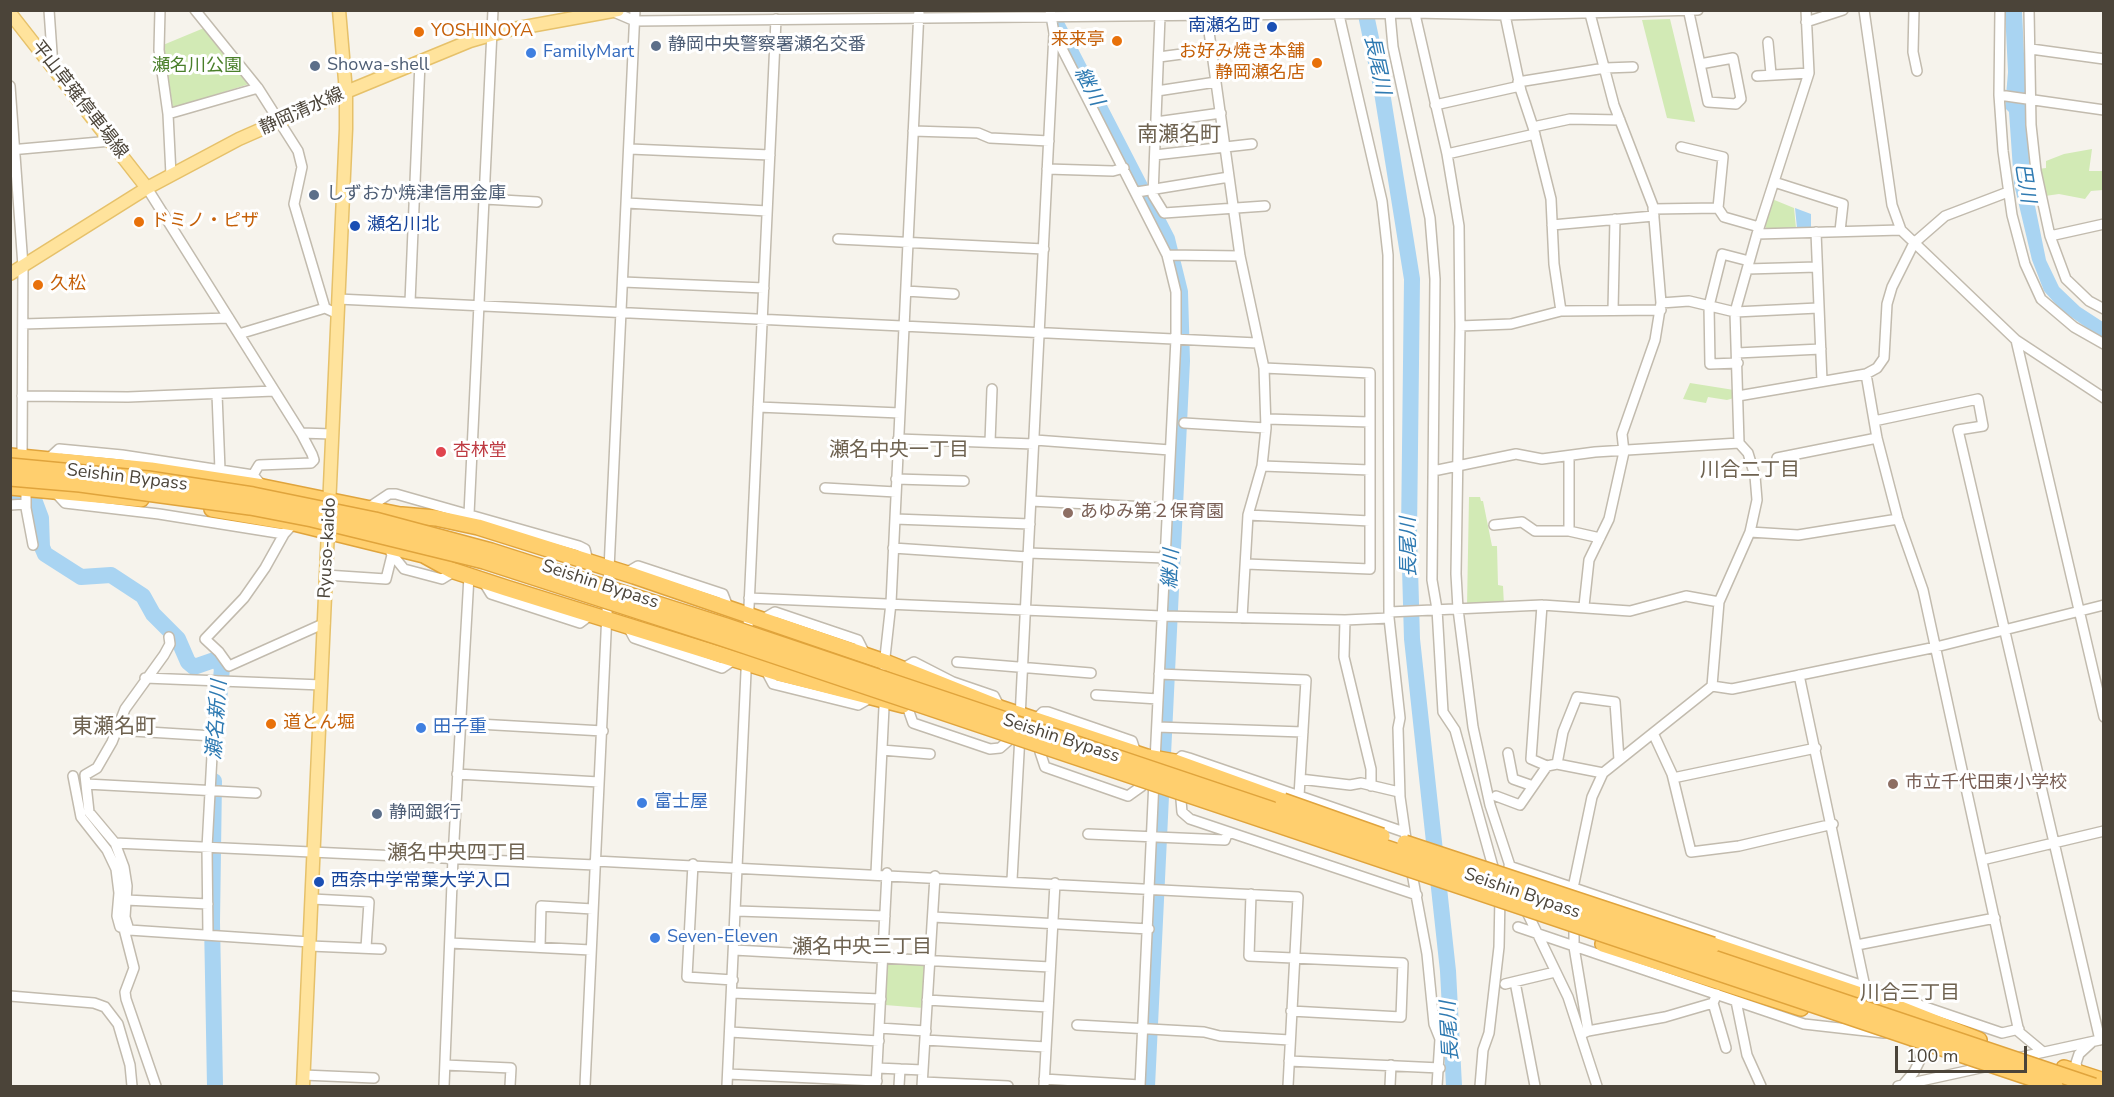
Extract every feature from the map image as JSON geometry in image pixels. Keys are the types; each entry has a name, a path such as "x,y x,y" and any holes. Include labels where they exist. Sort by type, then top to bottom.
{"highway":[{"path":"14,459 151,470 478,527 626,573 866,656 884,665 902,669 994,712"},
{"name":"Seishin Bypass","path":"14,459 221,490 323,509 415,530 582,578 994,712 2094,1086"},
{"name":"Seishin Bypass","path":"10,478 80,484 250,507 423,545 506,569 2055,1086"},
{"path":"18,488 156,501 289,529 329,531 391,551 422,554 796,672 908,704 1040,752 1603,944 1912,1041 2040,1086"},
{"path":"402,515 489,539 741,620 994,712 1028,718 1136,753 1175,762 1283,801 1713,945 1818,975 1900,1004 2025,1056 2103,1081"},
{"path":"422,554 469,576 765,669 908,704"}],"main road":[{"name":"Ryuso-kaido","path":"303,1081 331,500 346,92 339,10"},
{"name":"静岡清水線","path":"10,274 171,175 239,139 346,92 492,34 616,11"},
{"name":"平山草薙停車場線","path":"10,13 147,188"}],"street":[{"path":"49,10 53,66"},
{"path":"160,10 159,50 168,114 171,175"},
{"path":"195,10 258,88 278,123 298,151 302,167 294,204 311,271 325,308"},
{"path":"469,514 494,10"},
{"path":"585,1086 635,10"},
{"path":"1712,686 1719,602 1750,532 1757,500 1755,476 1748,453 1739,443 1735,312 1758,231 1809,73 1806,10"},
{"path":"1806,22 1843,10"},
{"path":"1864,10 1892,205 1901,230 2016,340 2103,398"},
{"path":"1914,10 1913,52 1917,71"},
{"path":"2000,10 2000,95 2008,192 2025,264 2041,299 2074,327 2103,345"},
{"path":"2029,10 2031,49 2029,99 2036,171 2050,236 2066,279 2089,301 2103,309"},
{"path":"616,11 636,21 919,15 1160,16 1207,13 1342,15 1414,12 1505,15 1694,12 1700,64 1708,102 1736,104 1741,99 1733,58 1700,64"},
{"path":"1414,12 1447,154 1459,226 1458,609 1473,727 1490,805 1509,866 1536,933 1584,1033"},
{"path":"1584,606 1589,560 1609,519 1624,452 1622,434 1655,340 1661,306 1654,212 1620,120 1589,12"},
{"path":"1207,13 1240,256 1264,368 1266,423 1262,466 1248,515 1242,618"},
{"path":"1011,880 1014,743 1028,718 1022,669 1041,332 1054,33 1051,14"},
{"path":"1388,14 1430,218 1435,279 1432,580 1443,712 1455,730 1500,893 1499,947 1489,1033 1483,1050 1480,1086"},
{"path":"884,665 891,603 919,15"},
{"path":"1342,15 1382,201 1388,255 1390,614 1400,718 1398,728 1399,792 1432,987 1434,1024 1440,1039 1440,1068 1437,1086"},
{"path":"1505,15 1519,84 1534,130 1551,199 1561,311"},
{"path":"1160,16 1153,195 1164,213 1234,210 1265,206"},
{"path":"727,1086 739,868 740,661 755,617 749,598 776,19"},
{"path":"1054,33 1137,192 1167,255 1176,292 1176,339 1155,758 1148,789 1152,838 1140,1086 1044,1083 1055,883"},
{"path":"1768,42 1772,74"},
{"path":"2031,49 2103,58"},
{"path":"1159,57 1212,50"},
{"path":"410,302 420,62"},
{"path":"1436,105 1519,84 1605,68 1633,67"},
{"path":"1757,76 1809,73"},
{"path":"1157,91 1216,82"},
{"path":"10,86 23,266 22,396 14,459 18,488 26,504 33,545"},
{"path":"168,114 258,88"},
{"path":"2000,95 2103,110"},
{"path":"1156,122 1221,113"},
{"path":"1447,154 1569,119 1620,120"},
{"path":"913,131 978,133 990,138 1049,141"},
{"path":"13,150 111,141"},
{"path":"1155,155 1225,145 1252,144"},
{"path":"1681,147 1724,157 1718,208 1724,217 1758,231 1901,230"},
{"path":"630,149 770,155"},
{"path":"1047,169 1113,171 1124,168"},
{"path":"1137,192 1229,177"},
{"path":"1774,182 1843,204 1840,231"},
{"path":"147,188 301,433 314,460 311,463 259,465 253,475"},
{"path":"1738,396 1866,374 1877,368 1884,358 1889,295 1914,243 1945,216 2008,192"},
{"path":"485,198 537,202"},
{"path":"627,203 767,211"},
{"path":"1552,225 1615,219 1654,212 1718,208"},
{"path":"1613,310 1615,219"},
{"path":"2050,236 2103,224"},
{"path":"1816,232 1822,381"},
{"path":"838,239 1044,249"},
{"path":"1817,267 1748,265 1722,254 1709,306 1710,364 1738,358 1821,349"},
{"path":"1167,255 1240,256"},
{"path":"623,282 764,288"},
{"path":"906,291 954,294"},
{"path":"338,299 1257,343"},
{"path":"1460,326 1511,324 1561,311 1613,310 1689,301 1735,312 1818,308"},
{"path":"239,334 325,308 338,314"},
{"path":"23,324 229,318"},
{"path":"2016,340 2103,717"},
{"path":"1246,564 1370,568 1370,373 1264,368"},
{"path":"1866,374 1877,438 1898,519 1923,590 2019,1029 2043,1052"},
{"path":"990,442 992,389"},
{"path":"22,396 217,394 274,391"},
{"path":"217,394 220,470"},
{"path":"1874,421 1978,399 1983,426 1958,430 2099,1040"},
{"path":"758,408 900,413"},
{"path":"1184,423 1370,422"},
{"path":"301,433 332,434"},
{"path":"1778,458 1877,438"},
{"path":"898,439 1035,442 1170,450"},
{"path":"1433,471 1516,454 1542,459 1739,443"},
{"path":"47,460 59,449 122,455 253,475 263,488"},
{"path":"1569,456 1569,531"},
{"path":"1262,466 1370,470"},
{"path":"897,479 964,482"},
{"path":"825,488 896,492"},
{"path":"368,508 389,494 396,494 579,546 585,549 588,561"},
{"path":"1031,501 1167,508"},
{"path":"10,505 26,504"},
{"path":"1248,515 1370,521"},
{"path":"895,519 1030,524"},
{"path":"1750,532 1798,535 1898,519"},
{"path":"1494,525 1522,522 1535,531 1569,531 1600,538"},
{"path":"289,529 266,568 244,598 205,639 219,652 229,666 325,623"},
{"path":"893,548 1028,555 1165,558"},
{"path":"326,575 386,579 391,551"},
{"path":"391,551 404,569 442,579 469,576 457,774 444,1086"},
{"path":"749,598 1162,616 1345,620 1436,610 1542,605 1584,606 1604,611 1630,611 1686,596 1719,602"},
{"path":"1542,605 1531,759 1547,766 1557,764 1603,773"},
{"path":"1597,1086 1584,1033 1574,947 1573,888 1592,797 1603,773 1712,686 1732,688 1936,647 2103,605"},
{"path":"1345,620 1344,657 1371,769 1371,786"},
{"path":"156,1086 126,999 125,992 134,968 125,917 124,867 115,843 89,812 85,775 97,768 125,708 164,655 170,644 169,637"},
{"path":"957,662 1091,673"},
{"path":"1159,674 1306,680 1299,796"},
{"path":"1799,675 1833,824 1865,987"},
{"path":"145,678 322,685"},
{"path":"208,935 207,848 216,682"},
{"path":"1096,695 1158,699"},
{"path":"1557,764 1563,732 1577,697 1615,702 1619,760"},
{"path":"876,873 884,707"},
{"path":"460,723 603,731"},
{"path":"1156,727 1303,732"},
{"path":"116,730 213,736"},
{"path":"1653,734 1673,778 1690,852 1739,846 1833,824"},
{"path":"1673,778 1816,748"},
{"path":"882,750 930,754"},
{"path":"1508,753 1513,779 1533,786"},
{"path":"1175,762 1182,756 1404,832"},
{"path":"1496,796 1520,806 1547,766"},
{"path":"457,774 599,782"},
{"path":"73,776 81,817 107,850 116,869 119,892 118,922 127,930 381,949"},
{"path":"1300,778 1350,785 1361,783 1399,792"},
{"path":"86,784 256,793"},
{"path":"1181,800 1184,815 1417,895"},
{"path":"1982,860 2103,831"},
{"path":"1089,834 1225,840 1228,832"},
{"path":"115,843 314,853 595,863 693,864 1298,897 1288,1086"},
{"path":"693,864 687,977 733,981"},
{"path":"1509,866 1818,975 1865,987 1900,1004 2002,1034 2019,1029"},
{"path":"728,1074 876,1084 886,873"},
{"path":"935,876 922,1084 1008,1086"},
{"path":"1251,894 1249,956 1403,963 1401,1017 1291,1011"},
{"path":"312,899 369,902 366,948"},
{"path":"126,900 208,904"},
{"path":"540,947 541,906 593,909"},
{"path":"737,910 885,916"},
{"path":"933,918 1149,929"},
{"path":"1857,945 1995,918"},
{"path":"1518,927 1715,999 1736,1001 1804,1024 1887,1033"},
{"path":"450,943 591,950"},
{"path":"734,950 1050,967"},
{"path":"1505,984 1555,972"},
{"path":"1515,982 1535,1086"},
{"path":"732,993 880,999"},
{"path":"10,996 94,1003 105,1007 120,1032 130,1065 132,1086"},
{"path":"1584,1033 1665,1017 1715,999"},
{"path":"1715,999 1726,1048"},
{"path":"927,1000 1048,1007"},
{"path":"1736,1001 1747,1055 1761,1086"},
{"path":"1077,1025 1290,1040"},
{"path":"879,1028 1046,1047"},
{"path":"730,1032 879,1041"},
{"path":"1900,1086 1935,1082 2025,1056 2099,1040"},
{"path":"2078,1073 2076,1063 2079,1054 2099,1040"},
{"path":"1900,1086 1914,1072 1921,1058 1918,1047 1912,1041"},
{"path":"1289,1061 1440,1068"},
{"path":"445,1065 512,1068 510,1086"},
{"path":"1390,1086 1391,1065"},
{"path":"877,1068 923,1070"},
{"path":"899,1086 900,1069"},
{"path":"303,1081 374,1078"}],"green space":[{"path":"1670,19 1695,122 1667,118 1642,20"},
{"name":"瀬名川公園","path":"204,28 249,84 173,108 163,45"},
{"path":"2092,149 2089,171 2102,171 2103,190 2091,191 2085,199 2059,194 2045,196 2038,169 2046,168 2046,161 2064,154"},
{"path":"1772,199 1794,208 1796,228 1768,230 1764,225"},
{"path":"1690,383 1734,390 1734,398 1727,400 1708,397 1706,403 1683,399"},
{"path":"1469,497 1480,497 1483,501 1492,546 1497,546 1498,585 1503,586 1504,605 1467,606"},
{"path":"889,962 922,964 926,967 923,1008 885,1005 886,965"}],"water":[{"name":"巴川","path":"2005,11 2022,11 2030,181 2046,260 2059,287 2080,307 2103,322 2103,339 2061,310 2044,291 2032,260 2014,184 2009,112 2005,108 2008,72"},
{"path":"1795,208 1811,214 1811,227 1797,228"}],"waterway":[{"name":"継川","path":"1049,10 1167,239 1180,292 1182,361 1147,1086"},
{"name":"長尾川","path":"1365,10 1381,86 1412,279 1409,533 1412,639 1448,971 1454,1086"},
{"name":"瀬名新川","path":"10,498 35,502 41,518 42,547 45,554 81,577 111,575 143,596 153,614 178,639 188,662 194,667 217,659 222,668 216,732"},
{"name":"瀬名新川","path":"214,781 212,922 215,1086"}],"place":[{"name":"南瀬名町","path":"1272,27"},
{"name":"YOSHINOYA","path":"419,32"},
{"name":"来来亭","path":"1117,41"},
{"name":"静岡中央警察署瀬名交番","path":"656,46"},
{"name":"FamilyMart","path":"531,53"},
{"name":"お好み焼き本舗 静岡瀬名店","path":"1317,63"},
{"name":"Showa-shell","path":"315,66"},
{"name":"しずおか焼津信用金庫","path":"314,195"},
{"name":"ドミノ・ピザ","path":"139,222"},
{"name":"瀬名川北","path":"355,226"},
{"name":"久松","path":"38,285"},
{"name":"杏林堂","path":"441,452"},
{"name":"あゆみ第２保育園","path":"1068,513"},
{"name":"道とん堀","path":"271,724"},
{"name":"田子重","path":"421,728"},
{"name":"市立千代田東小学校","path":"1893,784"},
{"name":"富士屋","path":"642,803"},
{"name":"静岡銀行","path":"377,814"},
{"name":"西奈中学常葉大学入口","path":"319,882"},
{"name":"Seven-Eleven","path":"655,938"}],"district":[{"name":"南瀬名町","path":"1179,136"},
{"name":"瀬名中央一丁目","path":"899,451"},
{"name":"川合二丁目","path":"1750,471"},
{"name":"東瀬名町","path":"114,728"},
{"name":"瀬名中央四丁目","path":"457,854"},
{"name":"瀬名中央三丁目","path":"862,948"},
{"name":"川合三丁目","path":"1910,994"}]}
